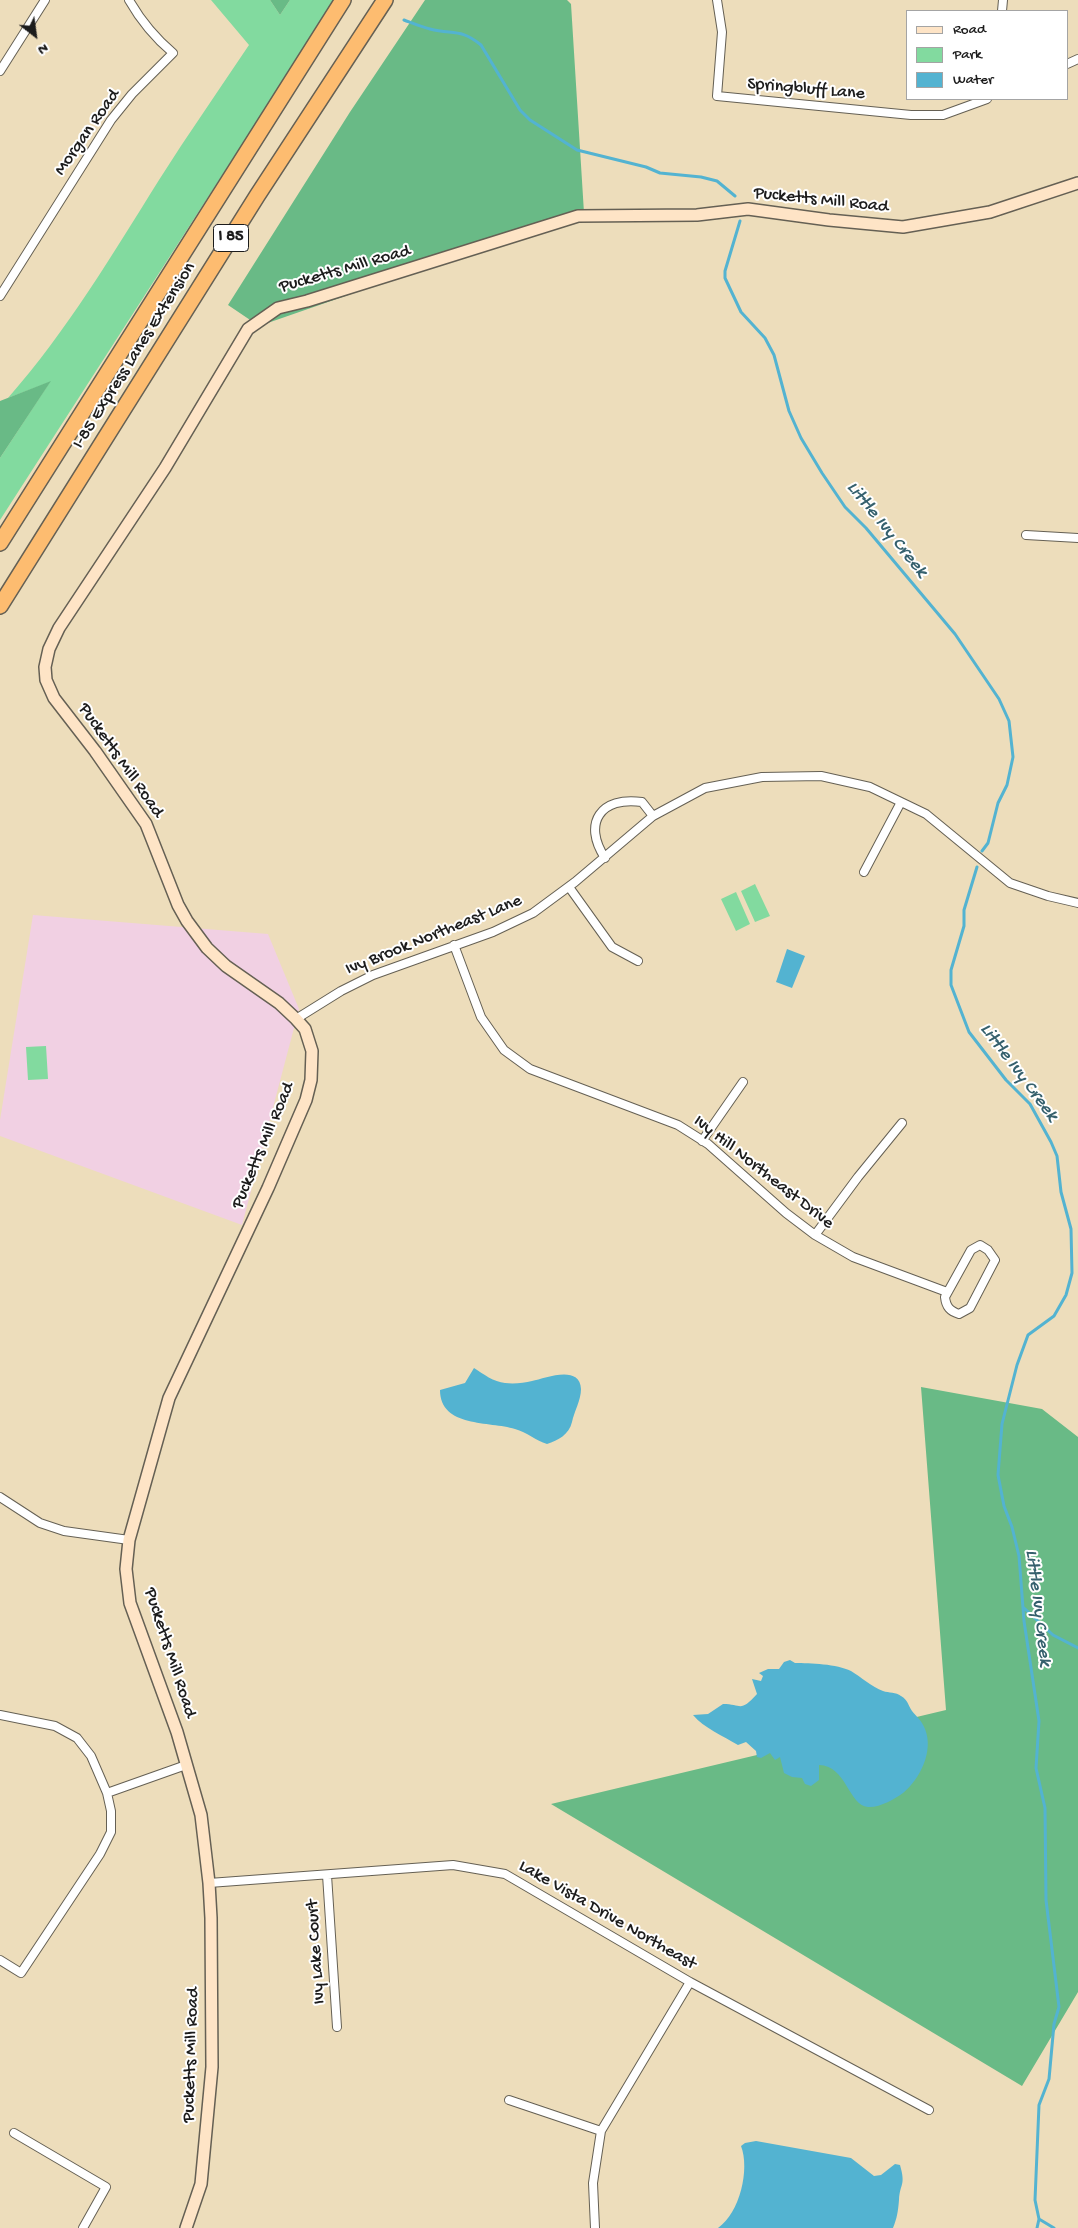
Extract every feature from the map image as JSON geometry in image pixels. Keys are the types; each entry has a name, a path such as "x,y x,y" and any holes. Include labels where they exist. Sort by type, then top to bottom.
{"highway":[{"name":"I-85 Express Lanes Extension","path":"0,544 343,0"},
{"name":"I-85 Express Lanes Extension","path":"0,606 257,196 385,0"}],"street":[{"path":"0,71 46,0"},
{"name":"Morgan Road","path":"0,296 111,120 132,94 173,53 156,39 140,20 129,0"},
{"name":"Springbluff Lane","path":"718,0 722,32 717,96 911,115 943,115 984,100"},
{"name":"Pucketts Mill Road","path":"186,2228 201,2184 212,2067 209,1883 201,1815 186,1765 130,1603 126,1569 128,1540 169,1398 268,1188 306,1100 311,1080 312,1051 305,1029 296,1019 279,1003 226,966 208,948 187,921 178,905 146,824 112,773 54,698 46,680 45,667 49,649 59,628 165,468 248,329 278,308 306,301 578,216 697,215 748,209 829,220 903,227 990,212 1078,183"},
{"path":"1026,535 1078,538"},
{"name":"Ivy Brook Northeast Lane","path":"296,1019 341,990 373,975 494,932 533,913 605,858 653,816 705,788 762,776 821,776 870,787 926,814 1010,883 1048,896 1078,903"},
{"path":"605,858 596,844 595,828 600,812 610,804 625,799 642,802 653,816"},
{"path":"864,872 901,802"},
{"path":"569,887 612,947 638,961"},
{"name":"Ivy Hill Northeast Drive","path":"454,945 481,1017 504,1050 530,1069 678,1125 702,1140 786,1213 815,1235 852,1257 947,1292"},
{"path":"702,1140 743,1082"},
{"path":"815,1235 858,1176 902,1123"},
{"path":"980,1245 988,1250 995,1260 970,1308 959,1314 952,1312 946,1304 945,1296 947,1292 971,1250 980,1245"},
{"path":"0,1497 40,1523 64,1531 128,1540"},
{"path":"0,1715 55,1726 77,1738 91,1756 107,1793 111,1811 111,1832 100,1854 21,1973 0,1960"},
{"path":"107,1793 186,1765"},
{"name":"Lake Vista Drive Northeast","path":"209,1883 453,1866 504,1874 690,1982 929,2110"},
{"name":"Ivy Lake Court","path":"327,1875 337,2027"},
{"path":"595,2228 593,2183 601,2131 690,1982"},
{"path":"510,2100 601,2131"},
{"path":"14,2133 106,2187 83,2228"}],"shaded area":[{"path":"33,915 268,934 299,1009 242,1225 0,1136 0,1120"}],"green space":[{"path":"211,0 270,0 280,15 290,0 335,0 0,520 0,458 50,382 8,398 50,346 88,292 170,163 249,45"},
{"path":"270,0 290,0 280,15"},
{"path":"425,0 567,0 571,4 584,213 259,326 228,305 350,112"},
{"path":"51,381 0,458 0,401"},
{"path":"755,884 770,916 755,922 741,891"},
{"path":"736,892 750,924 736,931 721,899"},
{"path":"46,1046 48,1079 28,1080 26,1047"},
{"path":"921,1387 1042,1409 1078,1437 1078,1992 1022,2086 551,1804 946,1710"}],"water":[{"path":"787,949 805,956 792,988 776,982"},
{"path":"474,1368 493,1379 505,1383 526,1382 561,1375 575,1377 579,1381 581,1393 571,1427 559,1439 547,1444 515,1429 468,1421 457,1417 448,1411 442,1402 440,1390 465,1383"},
{"path":"790,1660 795,1663 823,1664 851,1671 879,1689 897,1694 905,1699 924,1726 928,1746 920,1772 903,1793 882,1805 868,1807 861,1805 842,1778 828,1767 819,1765 819,1780 811,1786 805,1784 802,1778 792,1777 784,1773 780,1757 775,1760 770,1753 761,1758 757,1757 756,1751 746,1742 738,1745 708,1728 693,1715 708,1714 723,1704 744,1706 757,1694 752,1679 761,1681 763,1676 759,1673 768,1669 779,1669 784,1662"},
{"path":"756,2141 851,2158 874,2176 881,2175 895,2164 900,2165 903,2181 893,2228 718,2228 732,2212 741,2190 744,2166 741,2146 745,2143"}],"waterway":[{"name":"Little Ivy Creek","path":"404,20 438,31 462,34 481,45 520,110 530,120 577,150 646,167 660,173 701,177 717,181 735,196"},
{"name":"Little Ivy Creek","path":"740,221 725,271 725,278 741,312 765,338 774,355 789,411 801,438 845,507 866,528 955,634 999,699 1009,721 1013,757 1007,785 998,803 988,843 982,851"},
{"name":"Little Ivy Creek","path":"977,867 964,910 964,926 951,970 951,985 969,1032 1006,1080 1030,1104 1051,1142 1057,1156 1061,1192 1071,1229 1072,1273 1066,1295 1054,1316 1028,1335 1017,1365 1002,1424 998,1475 1004,1506 1012,1527 1019,1556 1024,1621 1039,1721 1036,1768 1045,1808 1046,1900 1059,2007 1054,2024 1049,2079 1039,2105 1035,2200 1039,2219 1037,2228"},
{"path":"1024,1608 1053,1635 1078,1648"},
{"path":"1039,2219 1054,2228"}]}
